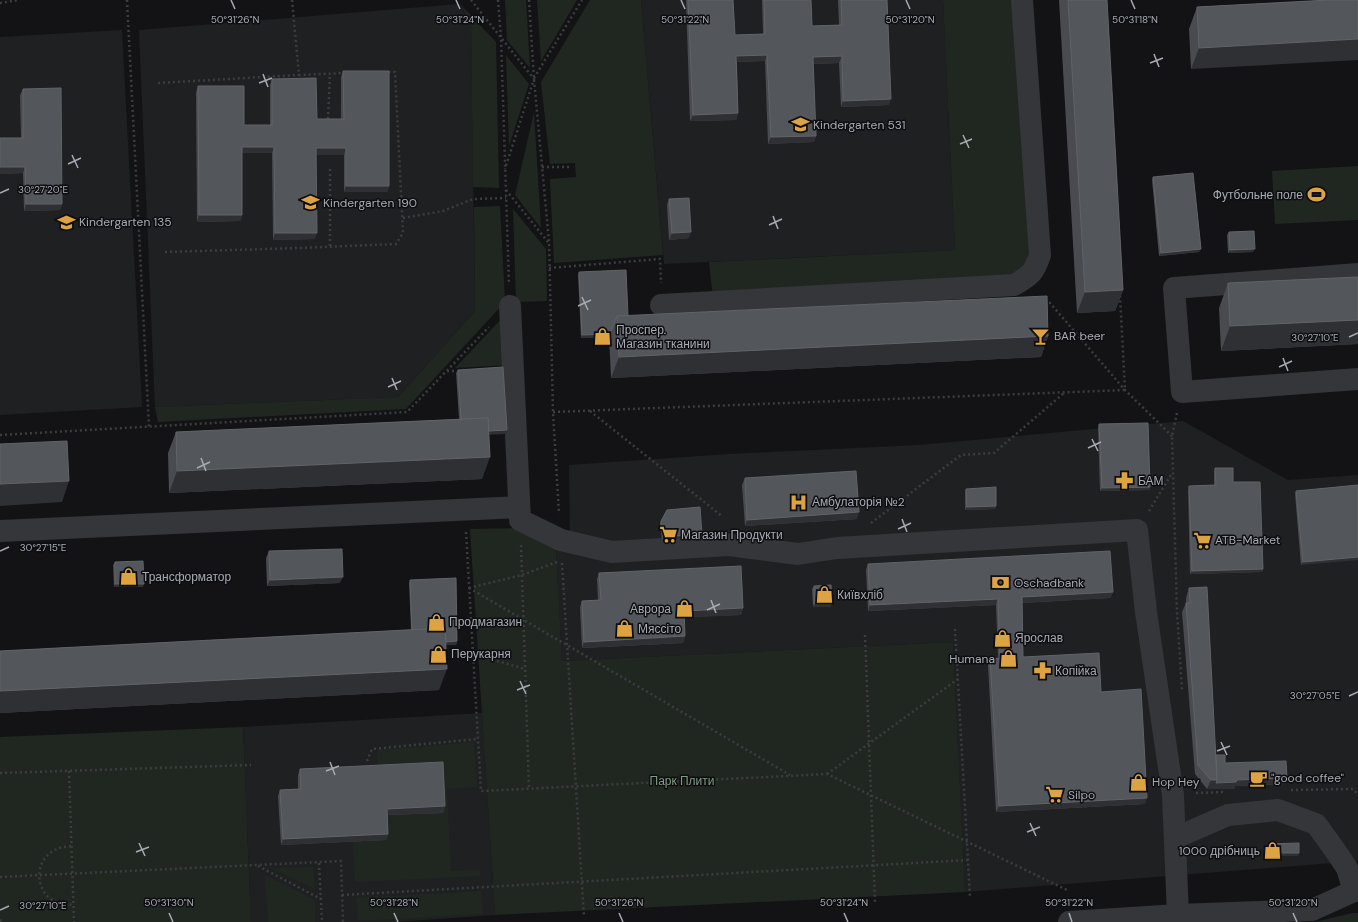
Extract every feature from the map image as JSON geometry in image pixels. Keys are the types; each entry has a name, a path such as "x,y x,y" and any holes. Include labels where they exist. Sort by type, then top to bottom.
{"street":[{"path":"661,305 1014,285 1028,278 1036,268 1040,255 1022,0"},
{"path":"1358,274 1174,288 1182,392 1358,379"},
{"path":"510,306 519,514"},
{"path":"0,531 465,509 519,514 561,540 612,552 729,545 798,554 838,548 1137,530 1146,612 1173,795 1178,915"},
{"path":"1069,922 1178,915 1312,910 1356,891 1346,868 1316,824 1278,810 1228,815 1175,838"}],"path":[{"path":"0,3 20,0"},
{"path":"128,0 149,427"},
{"path":"292,0 299,75"},
{"path":"471,0 534,79"},
{"path":"0,435 407,412 510,306 504,172 501,38 498,0"},
{"path":"529,0 548,242 553,412 561,540"},
{"path":"504,172 534,79 582,0"},
{"path":"165,252 396,244 404,233 395,72 380,72"},
{"path":"158,83 351,73"},
{"path":"328,119 330,74"},
{"path":"542,167 570,167"},
{"path":"330,169 330,247"},
{"path":"505,190 548,242"},
{"path":"402,218 443,211 473,199 506,198"},
{"path":"549,268 660,259 661,305"},
{"path":"1120,291 1125,390"},
{"path":"1042,304 1050,303 1125,390 1172,436 1177,612 1182,691"},
{"path":"446,371 461,370"},
{"path":"553,412 1125,390"},
{"path":"868,525 961,455 994,452 1064,393"},
{"path":"589,411 723,517"},
{"path":"1137,530 1173,472"},
{"path":"465,509 481,791 827,774 1069,891"},
{"path":"519,514 529,788"},
{"path":"469,588 522,575 562,560 584,918"},
{"path":"469,588 790,775"},
{"path":"955,629 970,897"},
{"path":"865,635 875,902"},
{"path":"473,654 525,669"},
{"path":"827,774 958,679"},
{"path":"367,761 372,749 478,739"},
{"path":"0,773 251,764"},
{"path":"69,770 74,922"},
{"path":"71,846 61,847 52,851 45,858 41,866 39,876 40,885 52,900 60,904 73,905"},
{"path":"342,895 968,860"},
{"path":"319,862 322,922"},
{"path":"0,877 341,862 343,922"},
{"path":"256,865 321,899"}],"shaded area":[{"name":"Kindergarten 531","path":"641,0 943,0 955,250 664,264"},
{"name":"Kindergarten 190","path":"459,4 471,25 475,311 398,397 155,407 139,30"},
{"name":"Kindergarten 135","path":"122,30 142,407 0,415 0,37"},
{"path":"1183,421 1288,480 1358,475 1358,861 965,892 953,642 562,661 556,547 570,546 569,465 729,454 918,445"},
{"path":"482,713 495,915 396,922 251,922 243,727"}],"green space":[{"path":"505,0 526,0 530,68 507,40"},
{"path":"537,0 577,0 541,61"},
{"path":"590,0 641,0 663,255 554,263 550,179 576,177 575,163 550,164 541,82"},
{"path":"943,0 1016,0 1032,260 1007,282 713,298 709,262 955,250"},
{"path":"460,4 496,42 499,188 473,187 471,25"},
{"path":"506,55 529,84 509,146"},
{"path":"534,112 541,228 515,195"},
{"name":"Футбольне поле","path":"1358,166 1358,220 1275,224 1272,171"},
{"path":"500,206 505,302 406,409 158,422 155,407 398,397 475,311 474,207"},
{"path":"513,209 546,249 547,301 516,302"},
{"path":"508,312 509,365 455,368"},
{"name":"Парк Плити","path":"516,528 556,547 562,661 953,642 965,892 495,915 470,529"},
{"path":"243,727 251,922 0,922 0,737"},
{"path":"474,742 477,787 447,789 451,871 480,870 481,876 355,882 353,841 386,840 385,815 443,812 377,771 378,750"},
{"path":"313,867 315,889 270,868"},
{"path":"265,875 315,900 315,922 268,922"},
{"path":"481,891 483,914 358,921 356,898"},
{"path":"1352,913 1358,913 1358,922 1315,922"}],"building":[{"path":"688,0 733,0 735,35 765,34 764,0 811,0 812,26 842,25 841,0 887,0 891,99 843,101 842,56 813,57 816,136 771,137 767,55 736,56 738,113 693,115"},
{"path":"1068,0 1107,0 1123,290 1085,292"},
{"path":"1329,0 1358,0 1358,39 1199,48 1197,7"},
{"path":"343,71 389,71 389,186 346,186 346,148 316,148 317,233 275,233 274,147 242,147 242,215 199,215 198,86 244,86 244,125 272,125 272,79 316,78 317,119 344,119"},
{"path":"61,88 62,204 26,204 25,167 0,167 0,138 23,138 23,89"},
{"path":"1193,173 1201,249 1161,253 1153,177"},
{"path":"689,198 691,232 672,233 669,199"},
{"path":"1254,231 1255,249 1230,250 1229,232"},
{"path":"626,270 628,316 617,316 610,334 582,335 579,272"},
{"path":"1358,277 1358,320 1230,326 1228,283"},
{"path":"1047,296 1048,336 619,357 617,316"},
{"path":"503,367 507,430 489,431 488,418 461,419 458,370"},
{"path":"488,418 490,457 177,471 176,432"},
{"path":"1148,423 1150,487 1102,488 1099,424"},
{"path":"67,441 69,481 0,484 0,444"},
{"path":"1215,468 1233,468 1233,482 1260,482 1263,569 1192,571 1189,486 1216,485"},
{"name":"Амбулаторія №2","path":"856,471 859,512 747,520 745,478"},
{"path":"1358,485 1358,557 1303,562 1296,491"},
{"path":"996,487 996,506 967,507 966,489"},
{"path":"700,507 702,534 663,537 661,521 667,510"},
{"path":"342,549 343,577 270,580 269,551"},
{"path":"1110,551 1113,592 1022,597 1023,657 1099,653 1101,692 1141,689 1147,798 999,806 990,659 1000,658 998,599 870,605 868,564"},
{"path":"143,561 144,584 115,584 115,562"},
{"path":"741,566 743,608 684,611 685,636 584,642 582,601 601,600 599,573"},
{"path":"456,578 457,641 446,642 445,628 412,630 410,580"},
{"path":"831,585 832,604 814,604 814,586"},
{"path":"1207,587 1217,780 1211,780 1198,765 1186,603 1190,603 1189,588"},
{"path":"445,628 447,669 0,691 0,651"},
{"path":"1216,755 1225,755 1225,763 1286,761 1287,778 1237,780 1236,782 1216,783"},
{"path":"443,762 445,806 387,809 388,834 283,839 280,790 301,789 300,769"},
{"path":"1299,843 1299,853 1268,853 1268,844"}],"place":[{"name":"Kindergarten 531","path":"800,125"},
{"name":"Футбольне поле","path":"1316,195"},
{"name":"Kindergarten 190","path":"310,203"},
{"name":"Kindergarten 135","path":"66,222"},
{"name":"BAR beer","path":"1041,336"},
{"name":"Проспер. Магазин тканини","path":"603,337"},
{"name":"БАМ","path":"1125,481"},
{"name":"Амбулаторія №2","path":"799,502"},
{"name":"Магазин Продукти","path":"668,535"},
{"name":"ATB-Market","path":"1202,540"},
{"name":"Трансформатор","path":"129,577"},
{"name":"Oschadbank","path":"1001,583"},
{"name":"Київхліб","path":"824,595"},
{"name":"Аврора","path":"684,609"},
{"name":"Продмагазин","path":"436,622"},
{"name":"Мяссіто","path":"625,629"},
{"name":"Ярослав","path":"1002,638"},
{"name":"Перукарня","path":"438,654"},
{"name":"Humana","path":"1008,659"},
{"name":"Копійка","path":"1042,671"},
{"name":"\"good coffee\"","path":"1258,778"},
{"name":"Hop Hey","path":"1139,782"},
{"name":"Silpo","path":"1055,795"},
{"name":"1000 дрібниць","path":"1273,851"}]}
